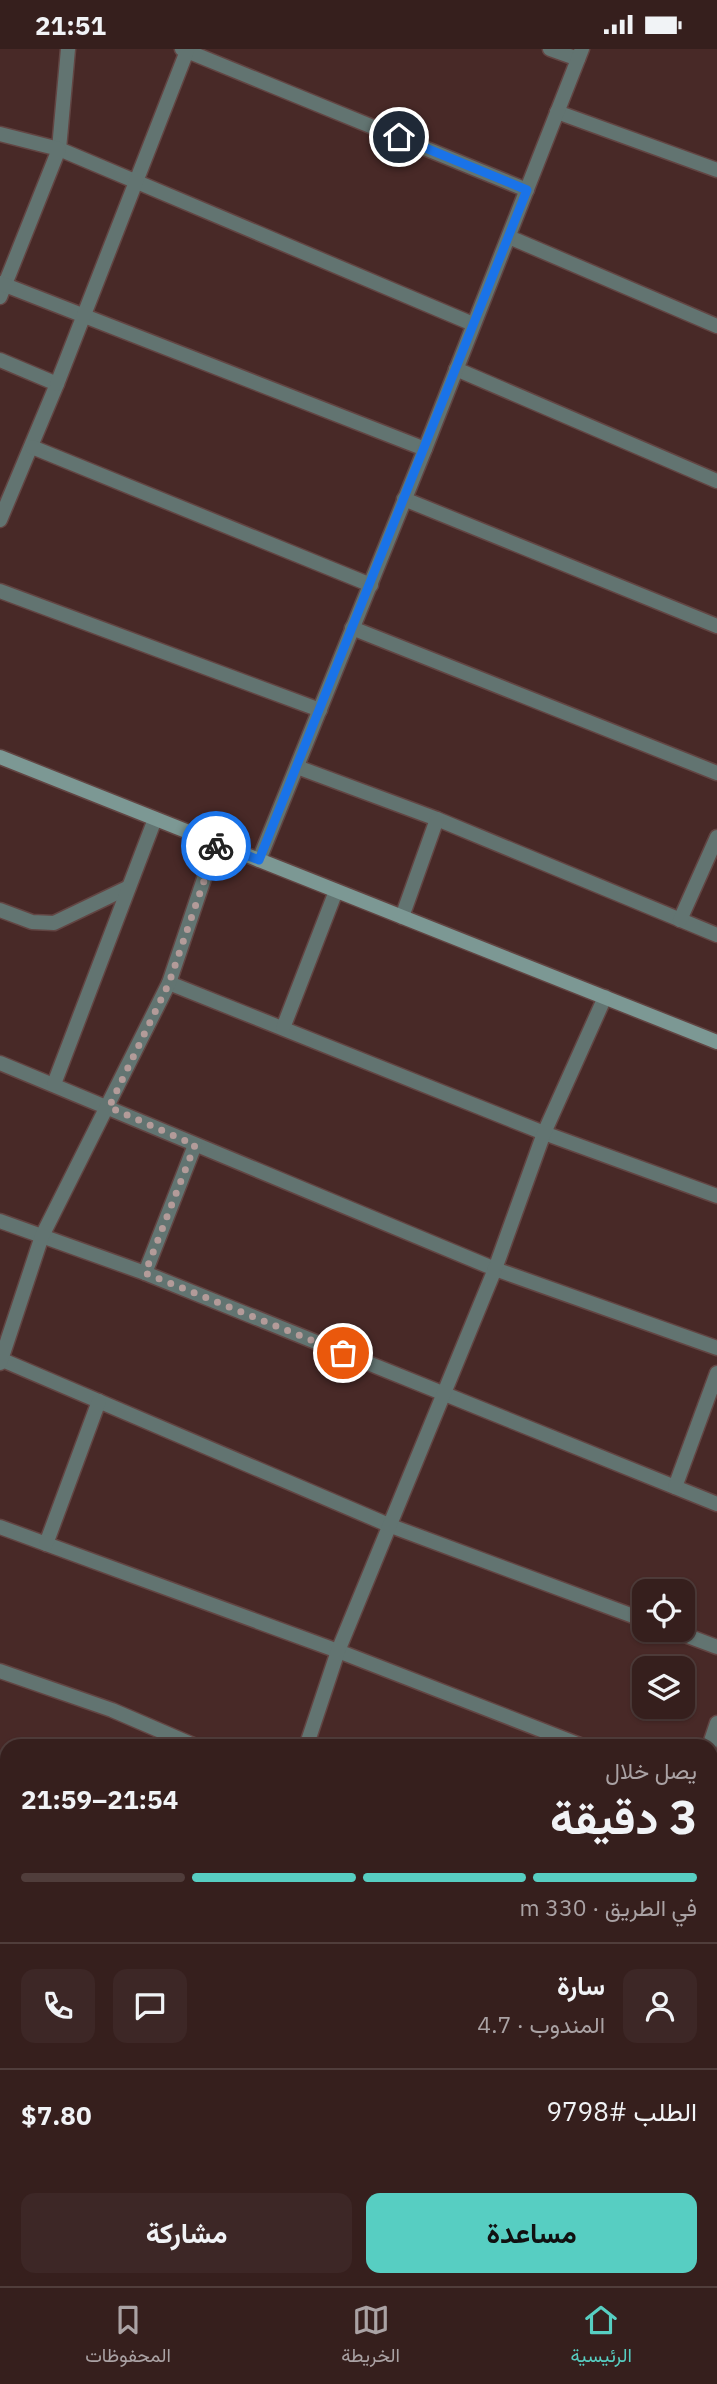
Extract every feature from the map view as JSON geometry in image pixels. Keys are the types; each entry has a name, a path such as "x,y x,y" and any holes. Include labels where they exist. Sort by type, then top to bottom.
{"street":[{"path":"68,49 59,149 1,288 83,316 425,449"},
{"path":"259,860 371,585 580,54 550,49"},
{"path":"0,520 57,384 184,50 223,56 527,190"},
{"path":"557,112 717,170"},
{"path":"0,134 59,149 473,324"},
{"path":"509,237 717,326"},
{"path":"0,360 57,384"},
{"path":"456,369 717,481"},
{"path":"32,447 371,585"},
{"path":"404,499 717,626"},
{"path":"0,591 320,710"},
{"path":"352,628 717,773"},
{"path":"0,757 717,1042"},
{"path":"298,767 437,818 717,935"},
{"path":"402,917 437,818"},
{"path":"54,1084 155,819"},
{"path":"680,920 717,838"},
{"path":"216,843 169,983 42,1236 0,1361 391,1525 632,1615"},
{"path":"0,910 32,922 54,923 127,888"},
{"path":"283,1028 336,891"},
{"path":"169,983 544,1133 717,1196"},
{"path":"309,1739 338,1651 495,1269 544,1133 605,997"},
{"path":"0,1063 495,1269 717,1348"},
{"path":"145,1273 195,1145"},
{"path":"0,1221 145,1273 717,1504"},
{"path":"675,1487 717,1373"},
{"path":"46,1544 99,1401"},
{"path":"0,1527 338,1651 564,1739"},
{"path":"695,1639 717,1647"},
{"path":"0,1671 112,1710 179,1739"}],"way so far":[{"path":"216,846 187,924 169,983 109,1107 195,1145 145,1273 343,1353"}],"route":[{"path":"216,846 216,843 259,860 527,190 399,137"}]}
